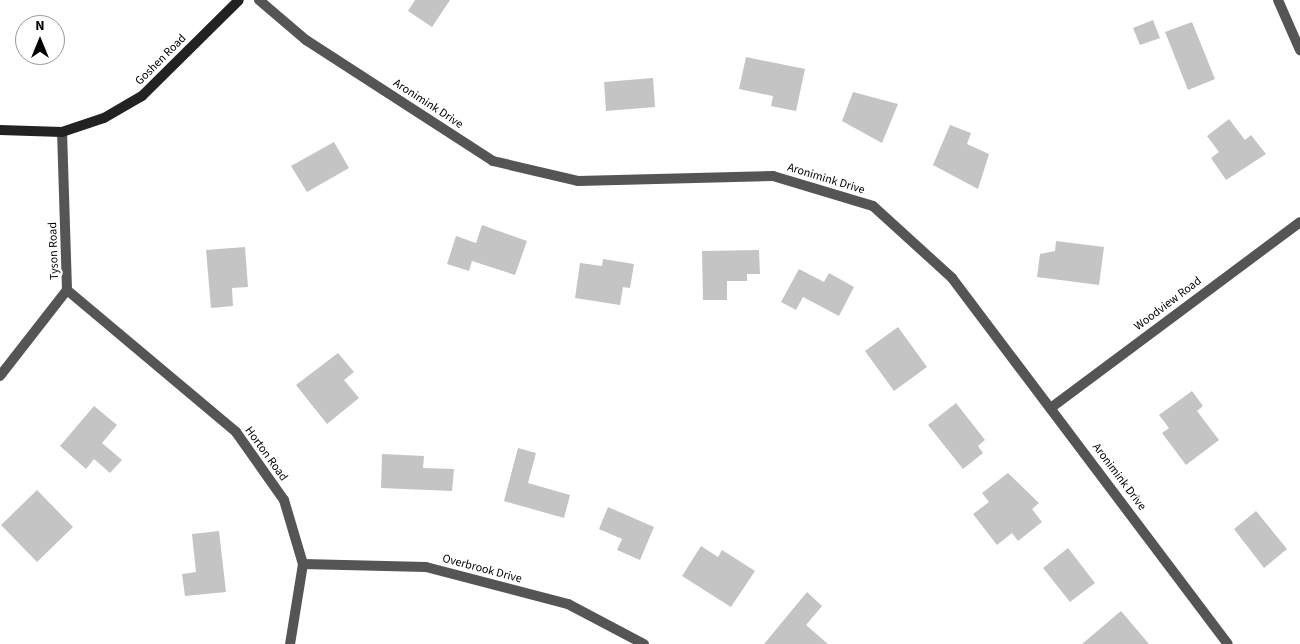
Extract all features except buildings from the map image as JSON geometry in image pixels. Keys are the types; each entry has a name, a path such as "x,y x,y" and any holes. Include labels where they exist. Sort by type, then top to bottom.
{"street":[{"name":"Goshen Road","path":"0,130 62,132 104,118 142,96 239,0"},
{"name":"Aronimink Drive","path":"259,0 306,40 494,161 578,181 773,176 873,206 952,278 1052,407 1228,644"},
{"path":"1278,0 1300,50"},
{"name":"Tyson Road","path":"0,376 68,290 62,132"},
{"name":"Woodview Road","path":"1052,407 1300,222"},
{"name":"Horton Road","path":"68,290 236,432 284,500 303,564 290,644"},
{"name":"Overbrook Drive","path":"303,564 426,567 568,604 644,644"}]}
